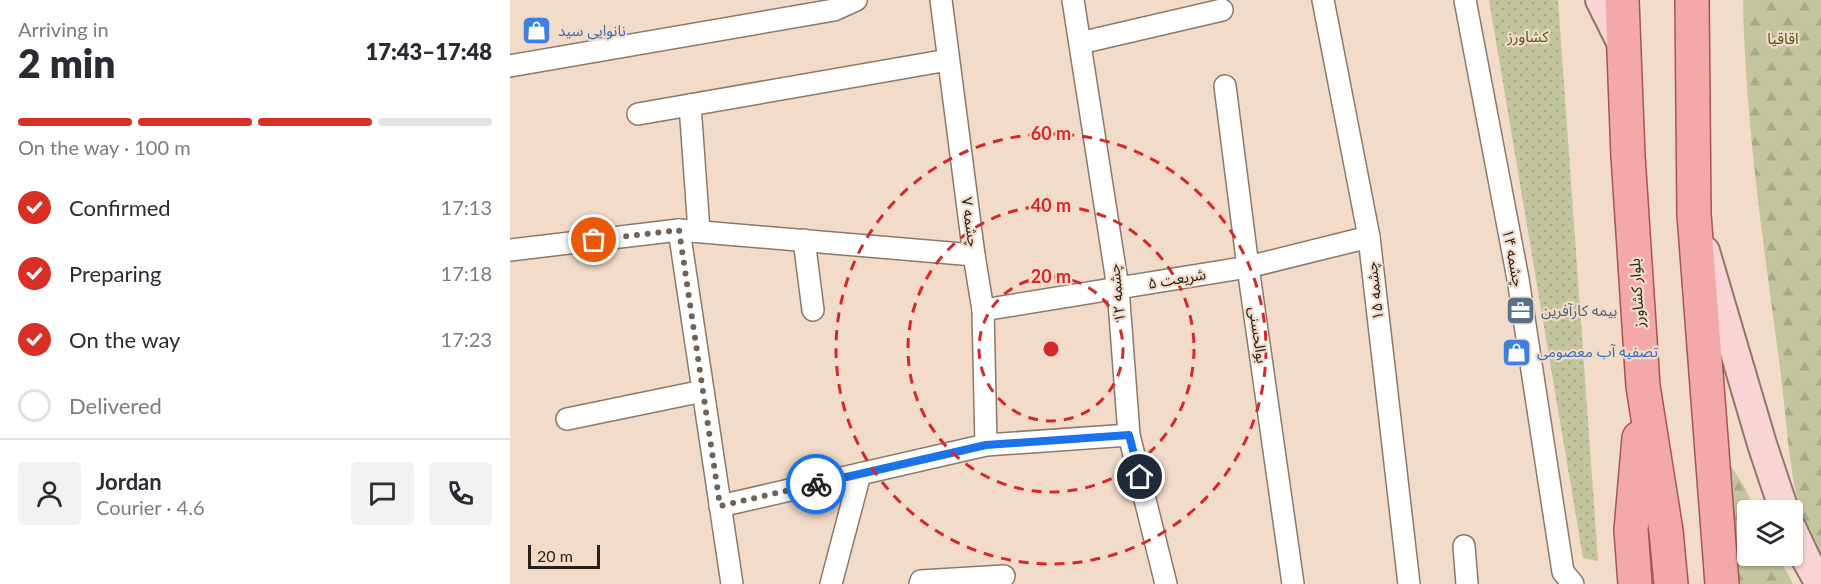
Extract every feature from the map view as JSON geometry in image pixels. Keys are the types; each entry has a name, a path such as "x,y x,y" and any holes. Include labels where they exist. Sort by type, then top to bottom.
{"main road":[{"path":"1600,0 1623,46"},
{"name":"بلوار کشاورز","path":"1622,0 1628,156 1643,386 1666,531 1671,584"},
{"path":"1692,0 1694,214 1722,584"},
{"path":"1694,214 1767,463 1780,500"},
{"path":"1635,584 1631,530 1643,386"},
{"path":"1803,553 1820,584"}],"street":[{"path":"510,66 856,0"},
{"name":"چشمه ۷","path":"941,0 983,310 986,445"},
{"name":"چشمه ۱۲","path":"1073,0 1118,288 1129,435 1166,584"},
{"name":"چشمه ۱۵","path":"1323,0 1369,237 1409,584"},
{"name":"چشمه ۱۴","path":"1465,0 1518,279 1563,572 1573,584"},
{"path":"1080,43 1221,10"},
{"path":"638,114 948,60"},
{"name":"بوالحسنی","path":"1225,86 1293,584"},
{"path":"690,105 689,231 703,391 732,584"},
{"path":"510,250 689,231 974,255"},
{"name":"شریعت ۵","path":"983,310 1248,267 1369,237"},
{"path":"804,240 813,310"},
{"path":"567,419 703,391"},
{"path":"720,506 986,445 1129,435"},
{"path":"831,584 860,474"},
{"path":"1464,546 1467,584"},
{"path":"920,584 921,581 1004,576"}],"green space":[{"name":"کشاورز","path":"1489,0 1558,0 1598,561 1583,558"},
{"name":"اقاقیا","path":"1743,0 1821,0 1821,563 1803,520 1803,500 1798,500 1792,468 1751,138"},
{"path":"1727,460 1750,500 1737,500 1737,566 1784,566 1793,584 1738,584"}],"way so far":[{"path":"594,240 679,230 720,506 816,484"}],"place":[{"name":"نانوایی‌ سید","path":"537,31"},
{"name":"بیمه کارآفرین","path":"1520,311"},
{"name":"تصفیه آب معصومی","path":"1516,352"}],"route":[{"path":"816,484 986,445 1129,435 1140,477"}]}
